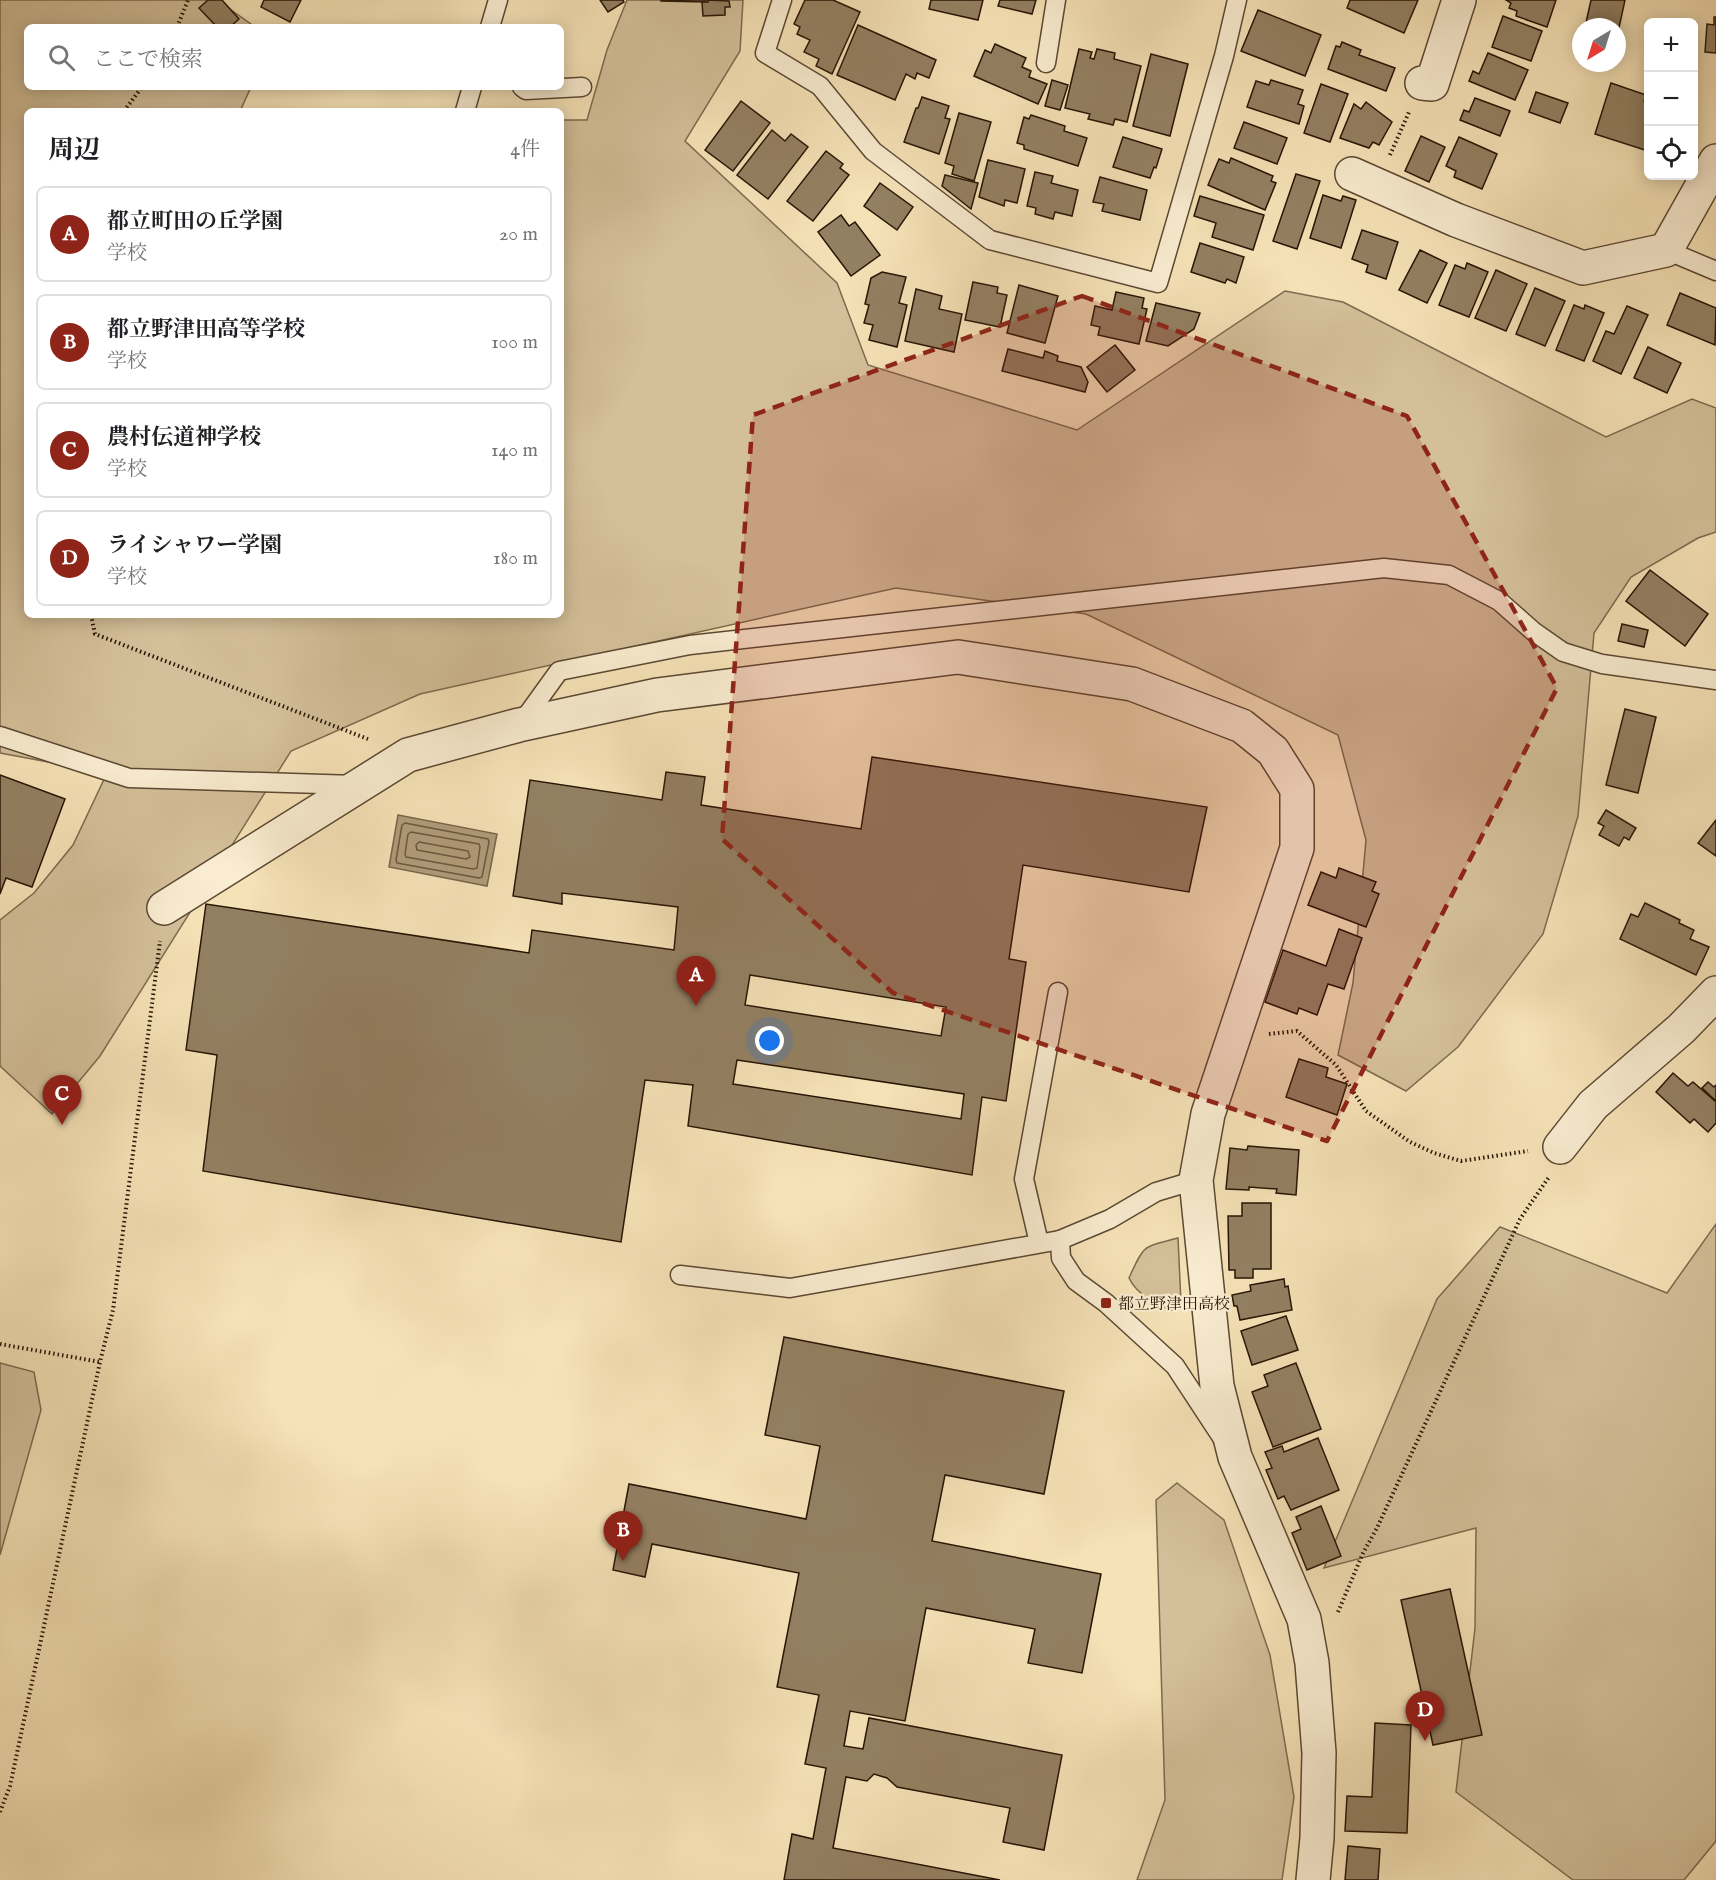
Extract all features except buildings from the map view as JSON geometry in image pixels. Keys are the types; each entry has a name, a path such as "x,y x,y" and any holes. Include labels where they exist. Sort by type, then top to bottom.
{"street":[{"path":"1422,83 1432,84 1458,0"},
{"path":"1364,180 1456,220 1583,268 1666,250 1716,161"},
{"path":"164,908 408,754 519,725 657,695 958,657 1132,684 1242,726 1273,751 1297,789 1297,848 1208,1114 1196,1180 1217,1386 1235,1457 1304,1619 1312,1663 1318,1753 1317,1838 1313,1880"},
{"path":"1560,1147 1593,1105 1681,1029 1716,993"}],"lane":[{"path":"491,24 498,0"},
{"path":"782,0 765,53 820,86 873,151 990,240 1158,283 1224,56 1237,0"},
{"path":"1046,63 1056,0"},
{"path":"564,88 582,87"},
{"path":"466,108 471,90"},
{"path":"1666,250 1716,271"},
{"path":"519,725 560,671 690,645 1384,568 1449,574 1499,601 1533,631 1563,652 1602,664 1716,680"},
{"path":"0,736 129,778 361,785"},
{"path":"1039,1243 1024,1179 1058,992"},
{"path":"681,1275 790,1288 1060,1240 1110,1218 1156,1192 1196,1180"},
{"path":"1060,1240 1061,1258 1076,1281 1106,1303 1175,1366 1235,1457"}],"path":[{"path":"178,24 188,0"},
{"path":"1364,180 1422,83"},
{"path":"126,108 140,90"},
{"path":"92,618 95,634 408,754"},
{"path":"0,1812 10,1786 113,1310 164,908"},
{"path":"1262,1035 1297,1031 1336,1065 1366,1111 1410,1142 1434,1153 1461,1161 1560,1147 1552,1173 1520,1219 1377,1528 1363,1553 1339,1610 1312,1663"},
{"path":"0,1344 100,1362"}],"highlighted area":[{"path":"1082,296 1407,416 1557,688 1327,1141 893,993 722,839 753,415"}],"shaded area":[{"path":"0,0 217,0 251,24 24,24 24,90 250,90 241,108 24,108 24,618 564,618 564,120 587,120 607,50 627,0 743,0 740,51 685,141 837,283 868,365 1077,430 1285,291 1343,302 1606,437 1692,399 1716,408 1716,532 1698,538 1631,577 1594,633 1578,816 1543,934 1458,1047 1406,1091 1338,1055 1353,983 1366,840 1338,735 1086,614 896,588 420,694 291,751 100,1056 52,1114 0,1066 0,920 34,893 73,845 107,773 0,753"},
{"path":"1716,1224 1716,1841 1684,1880 1573,1880 1456,1792 1475,1628 1476,1528 1324,1568 1437,1299 1500,1227 1667,1293"},
{"path":"1178,1238 1181,1303 1173,1310 1147,1298 1136,1289 1129,1278 1138,1258 1146,1249"},
{"path":"0,1363 34,1372 41,1410 0,1555"},
{"path":"1177,1483 1224,1520 1270,1655 1294,1797 1282,1880 1137,1880 1165,1800 1156,1500"}],"water":[{"path":"398,815 497,834 487,886 389,867"}],"place":[{"name":"都立町田の丘学園","path":"696,1006"},
{"name":"農村伝道神学校","path":"62,1125"},
{"name":"都立野津田高校","path":"1106,1303"},
{"name":"都立野津田高等学校","path":"623,1561"},
{"name":"ライシャワー学園","path":"1425,1741"}]}
